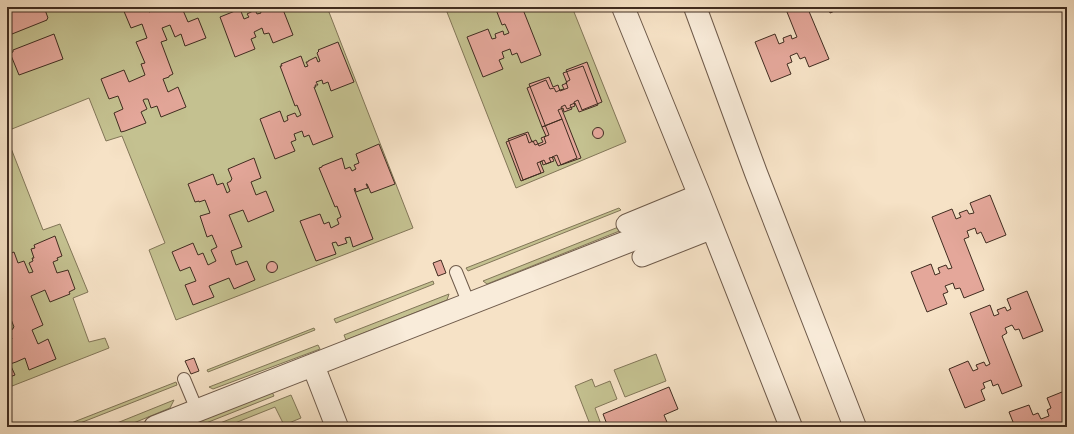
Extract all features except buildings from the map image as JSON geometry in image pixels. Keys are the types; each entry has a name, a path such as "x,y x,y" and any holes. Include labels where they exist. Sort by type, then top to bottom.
{"street":[{"path":"623,7 791,427"},
{"path":"695,7 756,173 855,427"},
{"path":"626,224 706,212"},
{"path":"642,257 706,212"},
{"path":"155,427 706,212"},
{"path":"313,365 338,427"}],"lane":[{"path":"456,272 470,304"},
{"path":"184,379 198,410"}],"shaded area":[{"path":"7,7 327,7 413,228 176,320 149,250 165,243 122,136 106,141 89,98 7,131"},
{"path":"445,7 572,7 626,142 516,188"},
{"path":"7,138 43,230 60,224 88,292 73,298 89,342 105,338 109,348 7,388"},
{"path":"619,208 621,210 468,271 466,268"},
{"path":"626,224 627,228 487,284 483,281"},
{"path":"433,281 434,284 336,323 334,319"},
{"path":"449,294 447,300 346,340 344,335"},
{"path":"314,328 315,330 208,372 207,370"},
{"path":"318,345 320,349 213,389 209,387"},
{"path":"656,354 666,381 625,397 614,370"},
{"path":"592,379 595,387 610,381 617,399 595,408 602,427 591,427 575,386"},
{"path":"176,382 177,385 70,427 61,427"},
{"path":"272,392 274,396 196,427 184,427"},
{"path":"291,395 301,418 284,425 275,407 225,427 210,427"},
{"path":"174,400 170,408 124,427 107,427"}]}
